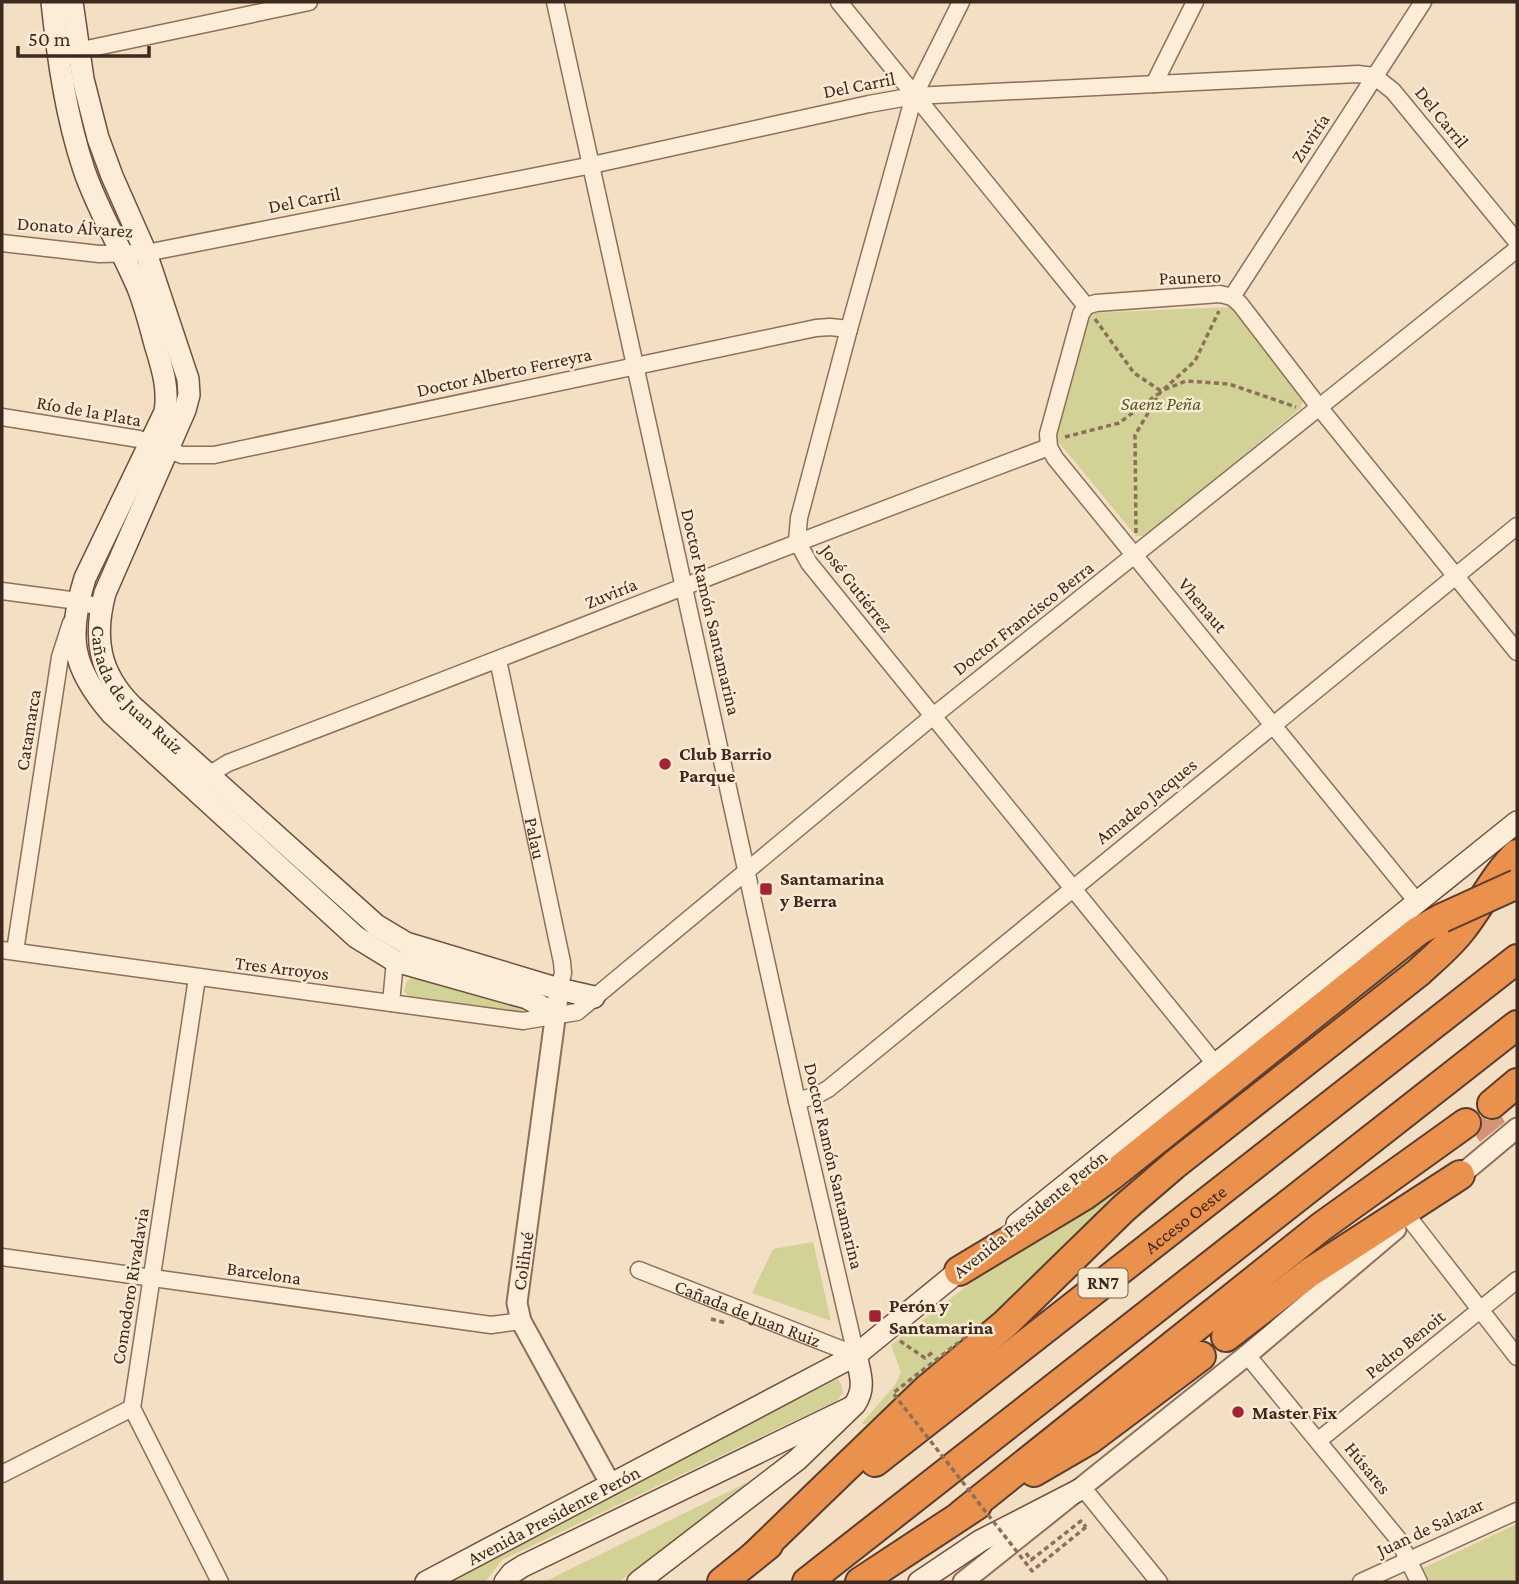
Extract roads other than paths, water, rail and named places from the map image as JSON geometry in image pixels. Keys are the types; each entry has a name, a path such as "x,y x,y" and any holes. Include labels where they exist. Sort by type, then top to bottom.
{"highway":[{"path":"754,1557 926,1390 1005,1324 1124,1208 1419,972 1444,949 1517,854"},
{"path":"959,1271 1085,1195 1111,1176 1418,931 1517,884"},
{"name":"Acceso Oeste","path":"722,1582 1517,959"},
{"name":"RN7","path":"807,1582 1517,1025"},
{"path":"1492,1104 1517,1083"},
{"path":"962,1514 1321,1227 1466,1123"},
{"path":"1226,1337 1309,1273 1460,1175"},
{"path":"860,1582 962,1514 1089,1440 1201,1356"}],"main road":[{"name":"Cañada de Juan Ruiz","path":"51,2 112,176 146,253 188,379 189,395 185,410 160,447 85,578 74,630 76,650 90,685 112,714 200,781 392,937 559,989 594,997"},
{"name":"Cañada de Juan Ruiz","path":"72,2 68,53 71,124 85,172 145,307 167,396 160,447 104,593 99,635 101,658 109,678 118,692 200,781 356,937 395,961 527,998 556,1015"},
{"name":"Avenida Presidente Perón","path":"426,1582 856,1355 1517,822"},
{"path":"638,1582 797,1460 857,1401 862,1390 856,1355"},
{"path":"505,1582 523,1566 850,1408"},
{"path":"919,1582 979,1541 1083,1488"}],"street":[{"path":"68,53 309,2"},
{"name":"Doctor Ramón Santamarina","path":"555,2 797,1101 856,1355"},
{"path":"839,2 1086,306 1081,314 1048,434 1049,447"},
{"name":"José Gutiérrez","path":"961,2 915,96 849,329 799,518 797,541 809,563 932,717 1216,1065"},
{"path":"1154,84 1195,2"},
{"name":"Zuviría","path":"1232,296 1423,2"},
{"name":"Del Carril","path":"146,253 592,165 915,96 1357,74 1374,76 1393,90 1517,242"},
{"name":"Donato Álvarez","path":"2,243 99,254 146,253"},
{"name":"Doctor Francisco Berra","path":"556,1015 578,1012 932,717 1517,249"},
{"name":"Paunero","path":"1086,306 1220,294 1232,296 1517,652"},
{"name":"Doctor Alberto Ferreyra","path":"160,447 182,455 214,455 816,328 849,329"},
{"name":"Río de la Plata","path":"2,417 139,439 160,447"},
{"name":"Zuviría","path":"200,781 228,763 498,660 797,541 1049,447"},
{"name":"Vhenaut","path":"1049,447 1055,458 1418,903"},
{"name":"Amadeo Jacques","path":"797,1101 828,1089 1517,526"},
{"path":"2,591 78,601 101,608"},
{"name":"Catamarca","path":"8,951 60,657 78,601"},
{"name":"Palau","path":"498,660 562,962 563,973 556,1015"},
{"name":"Tres Arroyos","path":"8,951 523,1021 556,1015"},
{"path":"391,1003 395,961"},
{"name":"Comodoro Rivadavia","path":"132,1408 197,978"},
{"name":"Colihué","path":"556,1015 517,1303 521,1321 611,1485"},
{"path":"963,1582 1248,1355 1517,1128"},
{"path":"1409,1218 1517,1357"},
{"name":"Barcelona","path":"2,1257 491,1325 521,1321"},
{"name":"Cañada de Juan Ruiz","path":"639,1270 856,1355"},
{"name":"Pedro Benoit","path":"1319,1440 1517,1280"},
{"name":"Húsares","path":"1248,1355 1398,1539 1419,1582"},
{"path":"2,1474 132,1408 220,1582"},
{"path":"1083,1488 1159,1582"},
{"name":"Juan de Salazar","path":"1361,1582 1517,1511"}],"place":[{"name":"Club Barrio Parque","path":"665,764"},
{"name":"Santamarina y Berra","path":"766,889"},
{"name":"Perón y Santamarina","path":"875,1316"},
{"name":"Master Fix","path":"1238,1412"}],"park label":[{"name":"Saenz Peña","path":"1161,403"}]}
